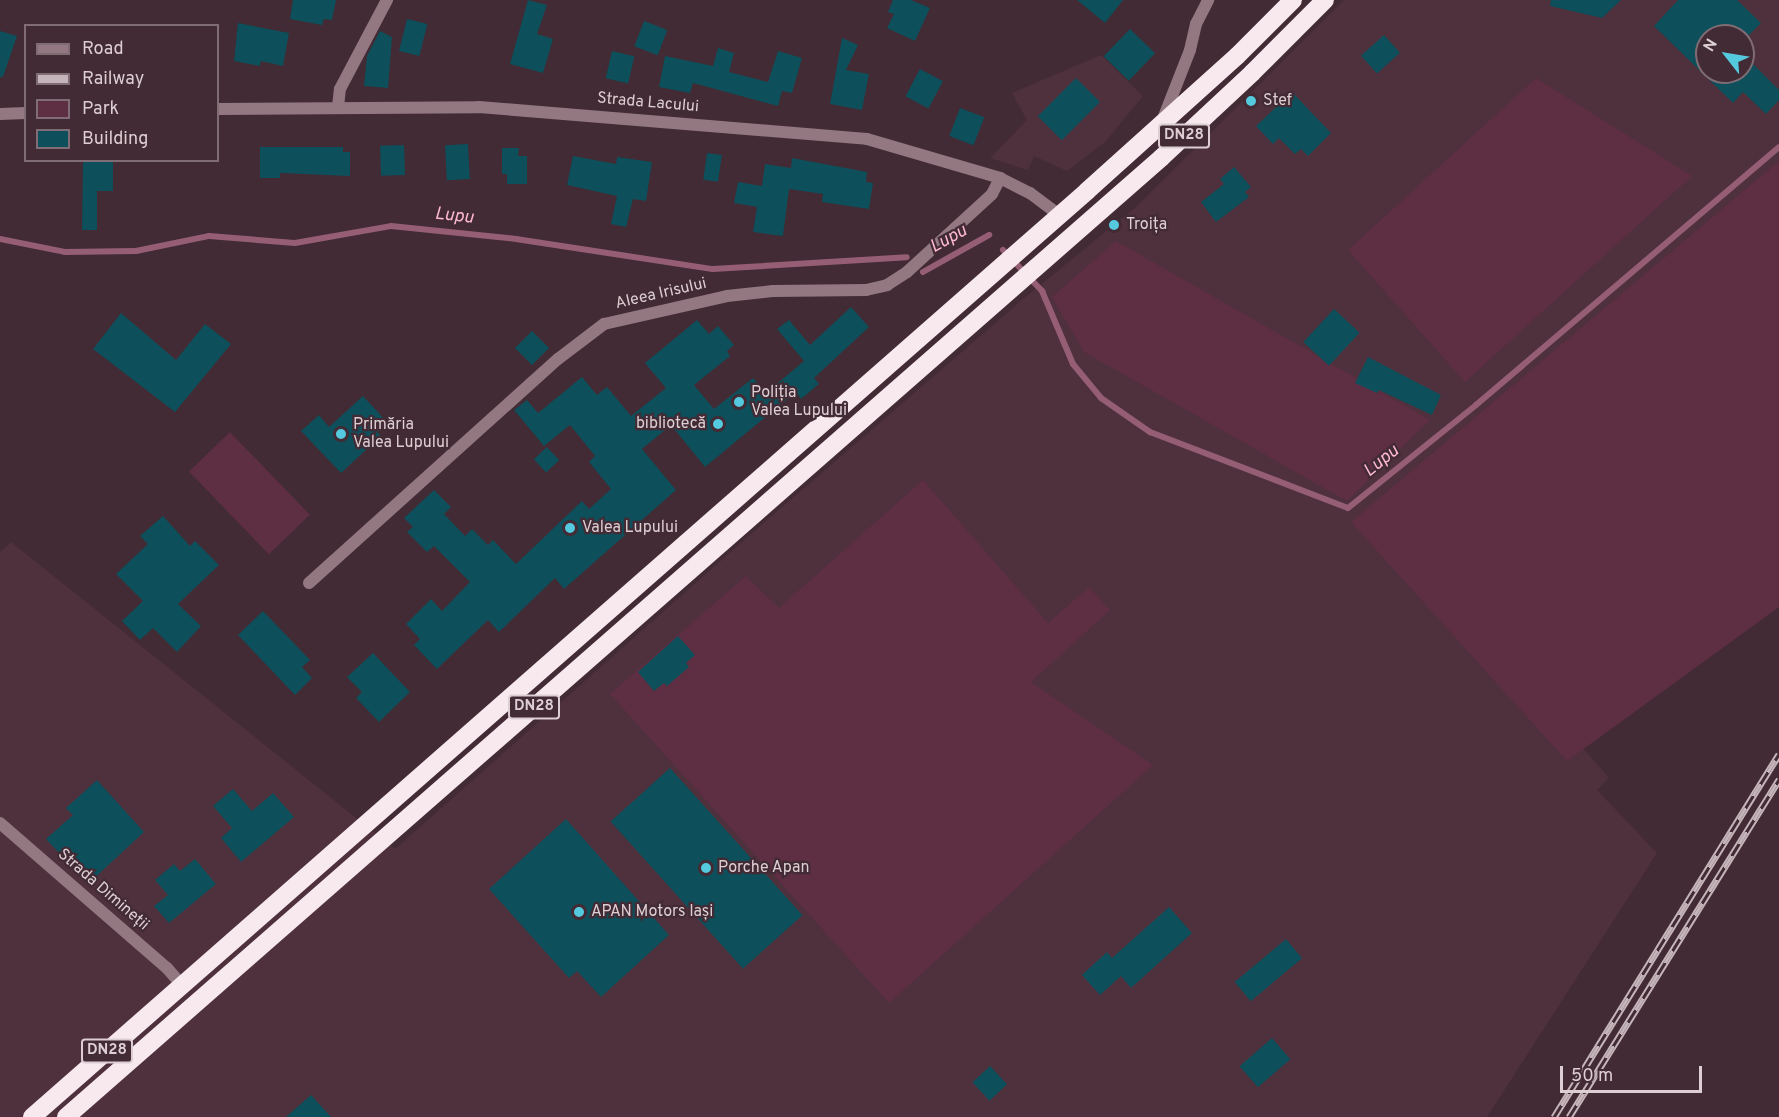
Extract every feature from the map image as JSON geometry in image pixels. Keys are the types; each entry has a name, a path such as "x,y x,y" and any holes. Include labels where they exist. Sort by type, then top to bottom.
{"highway":[{"name":"DN28","path":"32,1117 1059,215 1160,125 1293,0"},
{"name":"DN28","path":"66,1117 1036,265 1161,158 1252,73 1325,0"}],"street":[{"path":"338,107 340,89 387,0"},
{"path":"1160,125 1190,50 1196,24 1208,0"},
{"name":"Strada Lacului","path":"219,109 479,107 867,139 1000,178 1030,193 1059,215"},
{"path":"0,114 24,113"},
{"name":"Aleea Irisului","path":"309,583 558,359 604,324 728,296 791,290 866,290 887,285 907,272 992,194 1000,178"},
{"name":"Strada Dimineții","path":"0,823 167,968 182,985"}],"shaded area":[{"path":"1344,0 1779,0 1779,161 1692,236 1567,761 1583,748 1609,778 1597,790 1657,853 1487,1117 0,1117 0,552 11,542 395,849 751,534 1022,300 1137,206"},
{"path":"1101,55 1143,96 1105,142 1067,171 1034,156 1028,170 990,158 1027,120 1012,93"}],"green space":[{"path":"1536,78 1692,176 1465,382 1348,250"},
{"path":"1779,161 1779,607 1567,761 1351,522"},
{"path":"1116,241 1430,420 1347,501 1084,352 1052,297"},
{"path":"230,432 310,515 269,554 189,472"},
{"path":"923,480 1048,623 1089,587 1110,610 1031,682 1153,765 889,1003 610,694 746,576 779,608"}],"building":[{"path":"293,0 336,0 332,20 324,19 322,25 290,19"},
{"path":"528,0 547,5 537,34 553,39 543,73 510,64"},
{"path":"893,0 911,0 930,8 915,41 887,28 894,14 888,12"},
{"path":"1077,0 1123,0 1105,23"},
{"path":"1551,0 1621,0 1602,18 1550,6"},
{"path":"1678,0 1737,0 1761,23 1755,29 1755,24 1695,24 1695,66 1654,26"},
{"path":"407,19 427,24 419,56 399,51"},
{"path":"644,21 667,30 658,55 634,46"},
{"path":"238,23 289,33 283,66 261,61 260,66 234,61"},
{"path":"1130,29 1155,53 1129,81 1104,56"},
{"path":"0,31 17,36 3,77 0,77"},
{"path":"380,31 392,37 388,88 364,86 367,56"},
{"path":"1384,35 1400,53 1377,74 1361,56"},
{"path":"842,38 858,45 846,70 869,74 862,110 830,104"},
{"path":"718,48 734,53 729,72 768,82 778,51 802,58 792,93 782,91 778,106 693,83 690,93 659,87 665,56 713,66"},
{"path":"612,51 634,56 628,83 606,78"},
{"path":"1755,66 1779,90 1779,100 1766,114 1743,92 1733,103 1714,84 1755,84"},
{"path":"920,69 943,81 928,109 905,96"},
{"path":"1076,78 1100,102 1062,140 1038,116"},
{"path":"1292,92 1331,133 1308,156 1301,149 1295,154 1279,138 1273,144 1256,126"},
{"path":"960,108 984,117 974,145 949,136"},
{"path":"468,144 470,179 447,180 445,145"},
{"path":"404,145 405,175 381,176 380,146"},
{"path":"260,147 343,147 343,152 350,152 350,176 280,173 280,178 260,178"},
{"path":"502,148 519,148 518,156 527,156 527,184 507,184 507,174 502,174"},
{"path":"707,153 722,155 718,182 703,180"},
{"path":"573,156 616,164 617,157 652,162 646,201 633,199 626,227 611,224 617,196 567,185"},
{"path":"792,158 867,172 866,182 873,183 869,209 822,202 823,194 789,189 783,236 753,232 757,207 734,203 738,182 762,186 765,164 791,168"},
{"path":"83,162 113,162 113,191 97,191 97,230 82,230"},
{"path":"1234,167 1251,187 1245,192 1249,197 1216,222 1201,202 1224,184 1220,179"},
{"path":"851,307 869,327 814,378 819,384 801,399 796,392 705,467 671,425 642,449 676,490 564,589 555,578 499,632 488,620 437,669 414,645 420,639 406,624 431,599 442,611 470,582 434,546 427,552 407,532 413,527 404,518 434,490 451,507 444,514 465,536 472,529 488,545 493,540 516,564 582,501 589,509 611,489 589,462 595,456 570,425 544,446 514,410 527,400 538,413 582,377 597,395 607,387 631,416 666,388 645,363 697,320 709,334 718,326 734,345 727,351 730,356 694,385 714,409 753,378 766,393 804,361 777,329 789,320 810,345"},
{"path":"1334,309 1360,333 1329,366 1303,342"},
{"path":"121,313 176,360 205,324 231,344 175,412 93,349"},
{"path":"532,331 549,348 532,365 515,348"},
{"path":"1368,357 1441,395 1432,415 1379,390 1377,393 1355,383"},
{"name":"Primăria Valea Lupului","path":"363,396 387,422 377,432 381,436 341,473 301,431 319,415 329,427"},
{"path":"547,447 559,460 546,472 534,459"},
{"path":"163,516 190,546 195,541 219,565 178,604 201,626 177,652 153,628 140,640 122,621 143,601 116,574 148,544 140,536"},
{"path":"263,611 310,660 302,667 312,678 295,695 238,635"},
{"path":"678,636 695,655 686,663 689,667 667,686 664,683 654,691 638,672"},
{"path":"373,653 410,692 379,722 356,698 362,692 347,677"},
{"name":"Porche Apan","path":"670,768 802,915 743,969 611,822"},
{"path":"97,780 144,832 88,884 46,839 73,815 66,808"},
{"path":"233,789 252,811 273,793 294,817 241,862 221,838 232,828 213,806"},
{"name":"APAN Motors Iași","path":"566,819 669,935 601,997 577,971 569,978 489,889"},
{"path":"195,859 216,884 169,923 154,906 168,895 155,880 174,864 180,871"},
{"path":"1169,907 1192,933 1131,988 1121,976 1100,995 1082,975 1107,952 1112,958"},
{"path":"1286,939 1302,958 1251,1001 1235,982"},
{"path":"1272,1038 1290,1059 1258,1087 1240,1066"},
{"path":"990,1066 1007,1084 989,1101 972,1082"},
{"path":"311,1095 331,1117 286,1117"}],"waterway":[{"name":"Lupu","path":"1003,250 1042,291 1073,364 1101,398 1150,432 1348,508 1476,405 1779,147"},
{"name":"Lupu","path":"0,239 65,252 136,251 209,236 295,243 391,226 516,239 713,269 907,257"},
{"name":"Lupu","path":"923,272 989,235"}],"railway":[{"path":"1554,1117 1779,754"},
{"path":"1569,1117 1779,779"}],"place":[{"name":"Stef","path":"1251,101"},
{"name":"Troița","path":"1114,225"},
{"name":"Poliția Valea Lupului","path":"739,402"},
{"name":"bibliotecă","path":"718,424"},
{"name":"Primăria Valea Lupului","path":"341,434"},
{"name":"Valea Lupului","path":"570,528"},
{"name":"Porche Apan","path":"706,868"},
{"name":"APAN Motors Iași","path":"579,912"}]}
